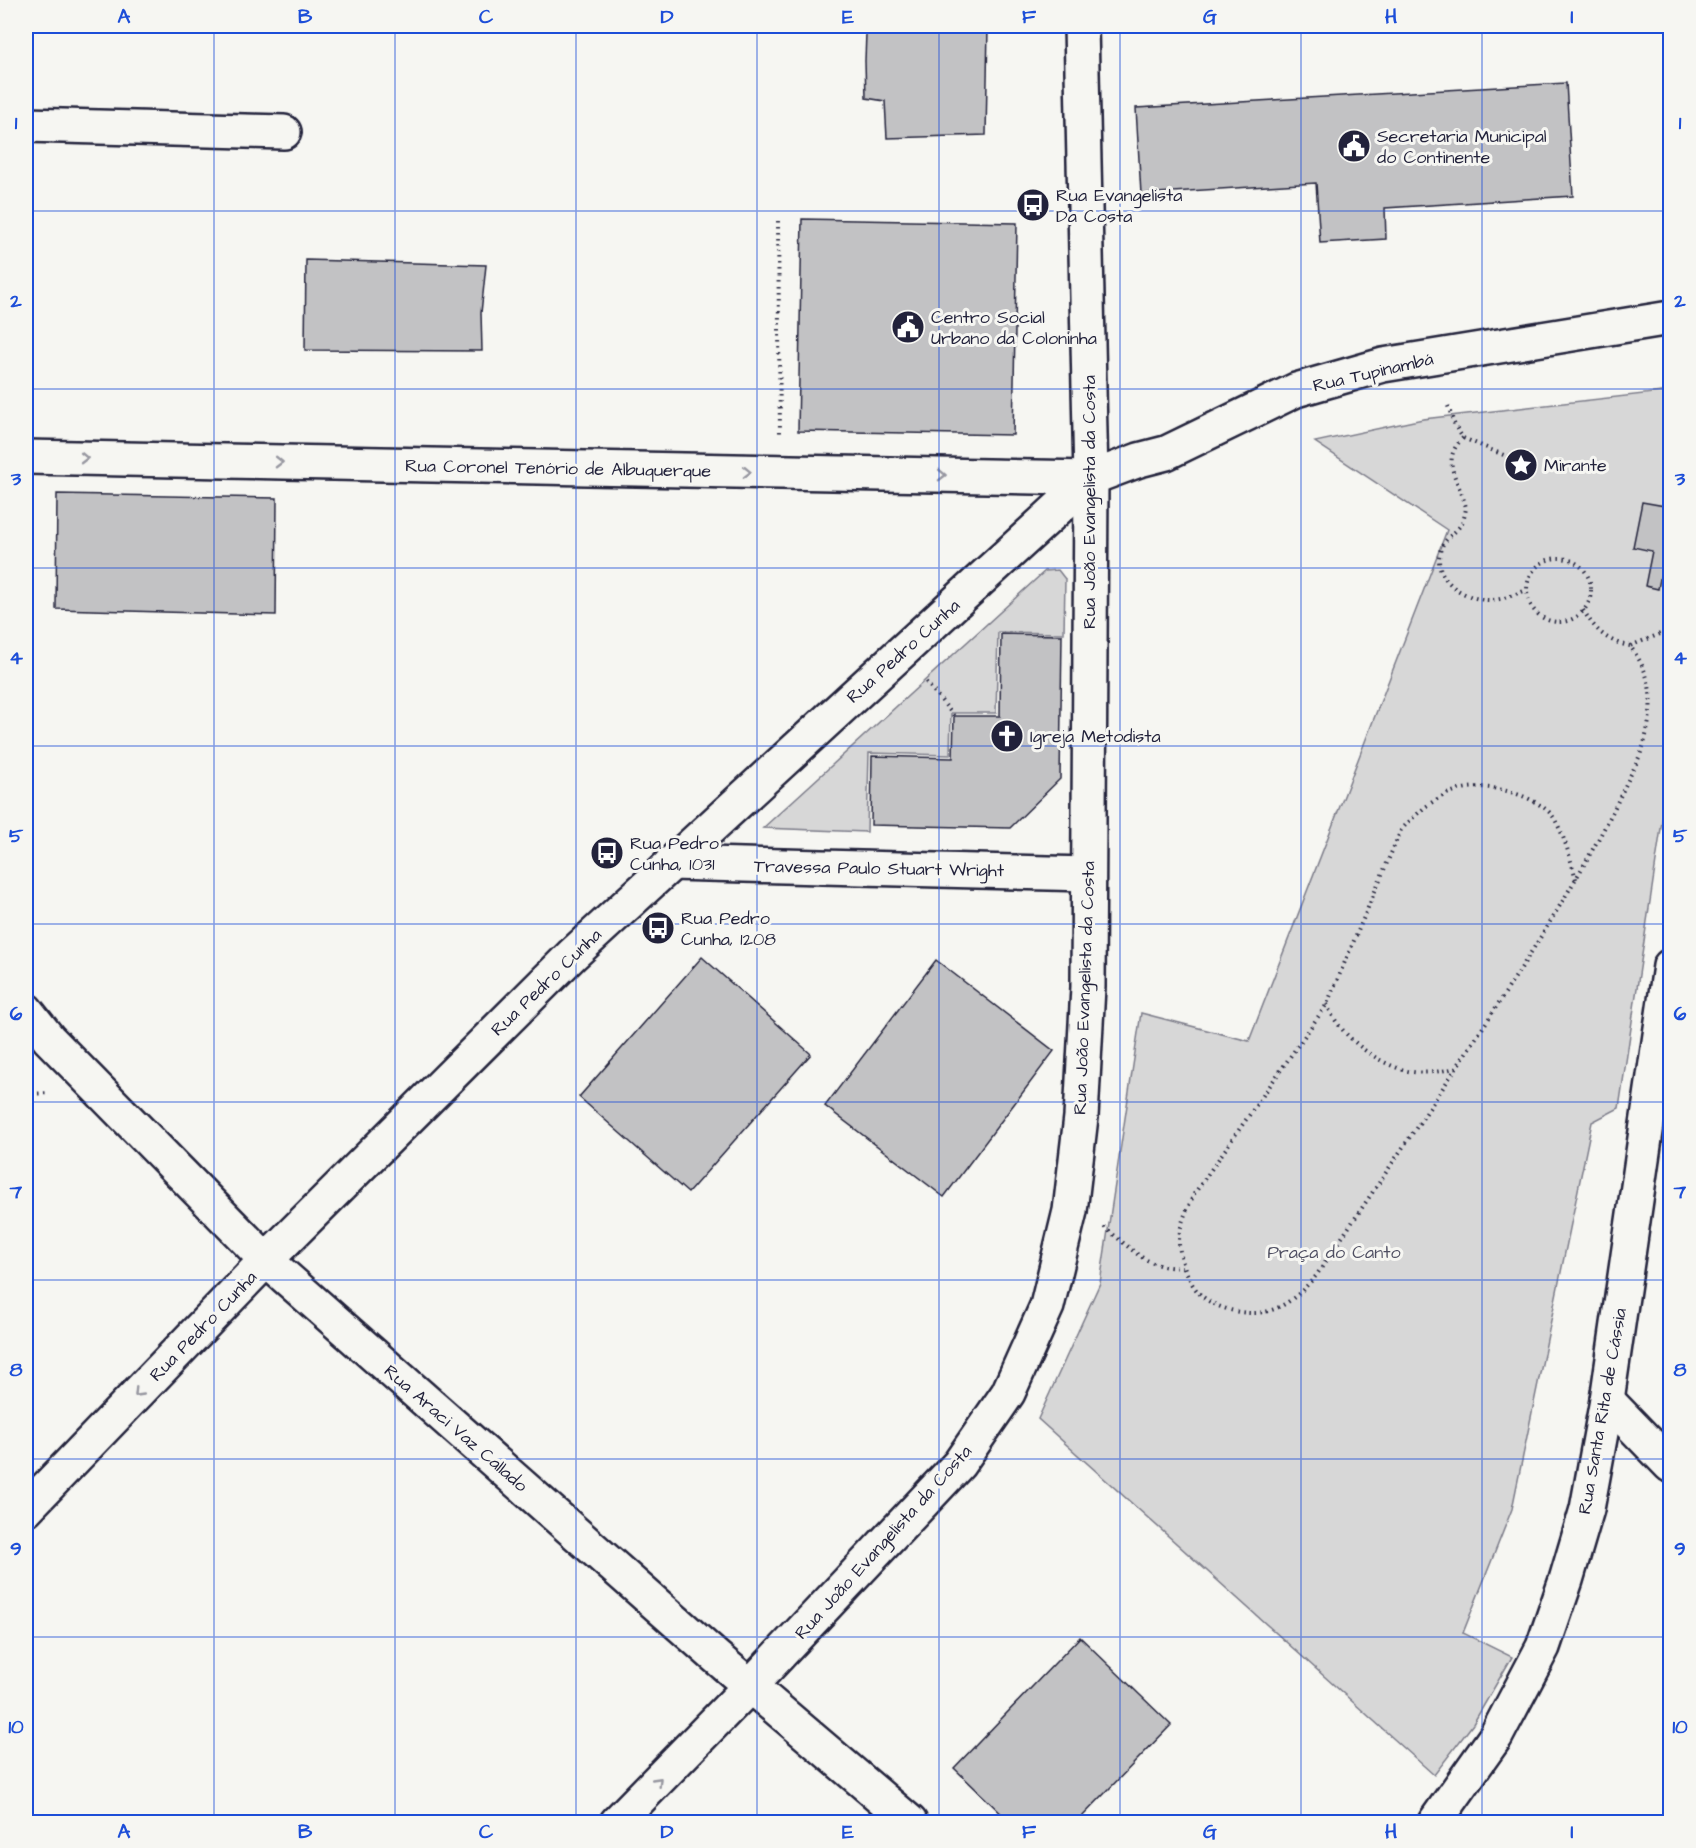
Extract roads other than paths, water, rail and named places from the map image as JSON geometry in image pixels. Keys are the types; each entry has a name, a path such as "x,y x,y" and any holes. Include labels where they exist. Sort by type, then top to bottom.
{"street":[{"name":"Rua João Evangelista da Costa","path":"617,1822 750,1686 959,1464 1008,1394 1047,1306 1070,1211 1081,1117 1088,987 1091,478 1081,26"},
{"path":"26,125 284,132"},
{"name":"Rua Tupinambá","path":"1091,478 1139,460 1166,453 1296,390 1372,368 1671,318"},
{"name":"Rua Coronel Tenório de Albuquerque","path":"26,457 1091,478"},
{"name":"Rua Pedro Cunha","path":"26,1509 266,1260 572,955 1091,478"},
{"name":"Travessa Paulo Stuart Wright","path":"671,863 1088,873"},
{"name":"Rua Santa Rita de Cássia","path":"1435,1822 1496,1736 1543,1647 1587,1509 1607,1400 1671,966"},
{"name":"Rua Araci Vaz Callado","path":"26,1010 49,1039 266,1260 750,1686 910,1822"},
{"path":"1607,1400 1671,1465"}],"place":[{"name":"Secretaria Municipal do Continente","path":"1354,146"},
{"name":"Rua Evangelista Da Costa","path":"1033,205"},
{"name":"Centro Social Urbano da Coloninha","path":"908,327"},
{"name":"Mirante","path":"1521,465"},
{"name":"Igreja Metodista","path":"1007,736"},
{"name":"Rua Pedro Cunha, 1031","path":"607,853"},
{"name":"Rua Pedro Cunha, 1208","path":"658,928"}],"park label":[{"name":"Praça do Canto","path":"1334,1252"}]}
